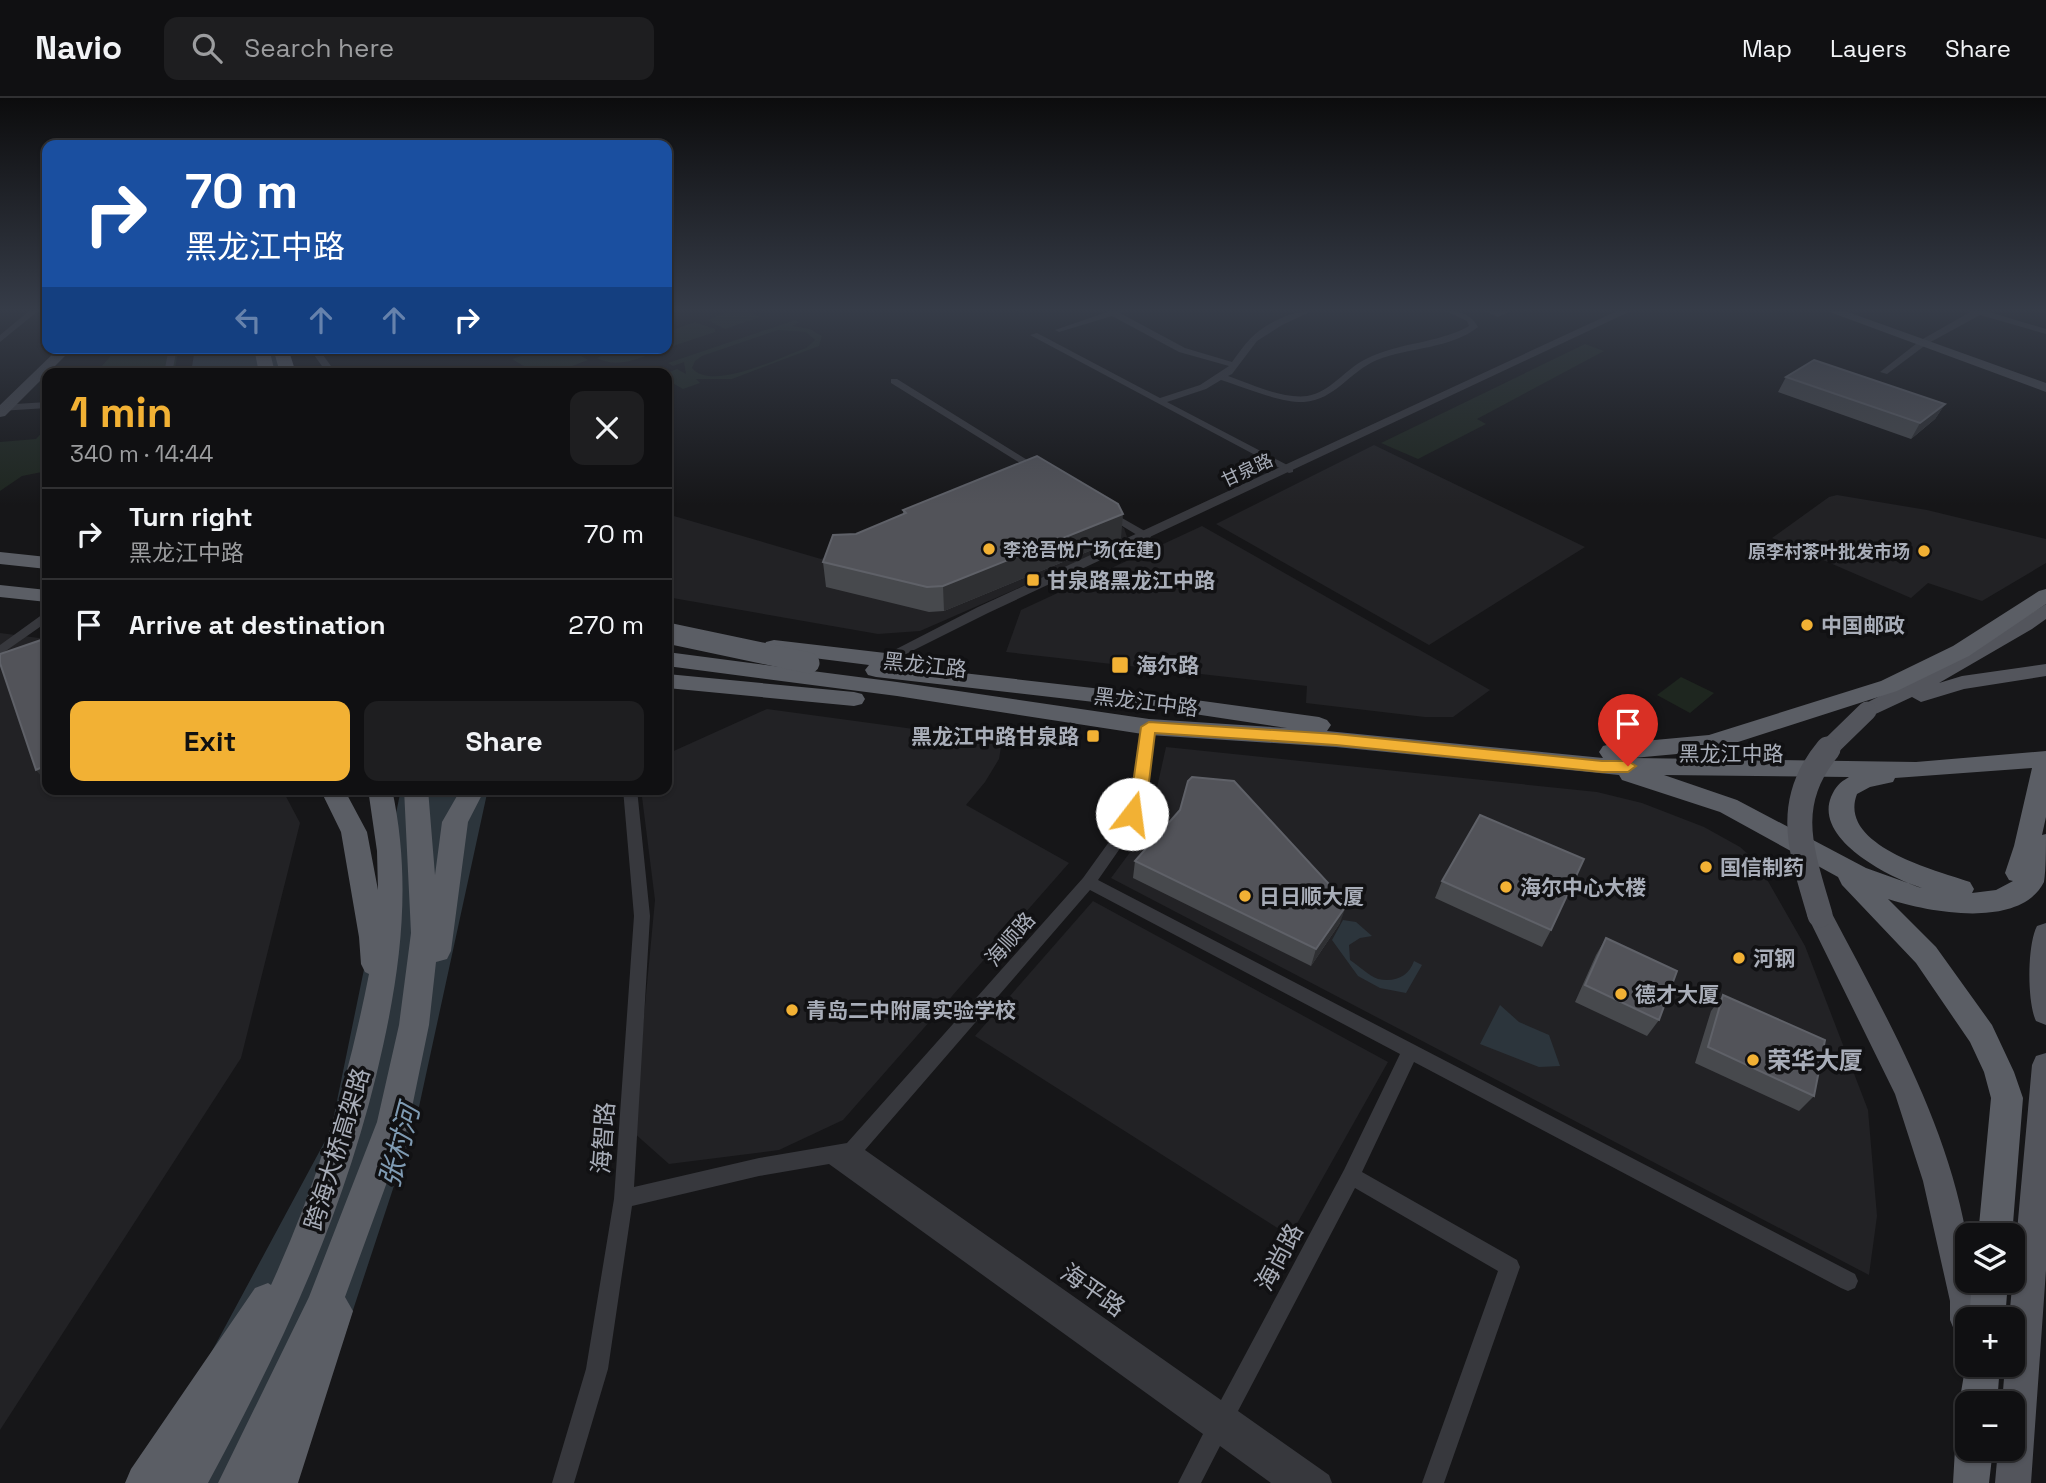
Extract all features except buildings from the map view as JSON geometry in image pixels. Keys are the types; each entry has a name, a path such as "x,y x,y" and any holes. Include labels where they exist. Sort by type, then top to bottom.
{"highway":[{"path":"2,560 42,561"},
{"path":"2,560 42,571"},
{"path":"0,581 42,585"},
{"path":"0,591 42,596"},
{"path":"1605,760 1710,743 1889,686 1962,651 2046,595"},
{"name":"黑龙江路","path":"672,635 883,660 1100,680 1147,691 1181,705"},
{"path":"672,635 809,663"},
{"name":"黑龙江中路","path":"672,647 809,663 1149,727 1605,760 1916,770 2046,760"},
{"name":"黑龙江中路","path":"672,660 773,673 903,681 1181,705 1310,724 1605,760 1903,754 2046,747"},
{"path":"672,670 773,673"},
{"name":"黑龙江中路","path":"672,681 866,700 1104,734 1149,727"},
{"path":"1605,760 1738,811 1840,868 1906,896 1971,904 1992,902 2013,895 2026,887 2035,876 2046,843"},
{"path":"1916,770 1864,780 1847,789 1841,805 1846,824 1864,846 1892,865 1930,883 1986,891 2005,888 2014,881 2021,867 2046,760"},
{"path":"335,795 354,832 373,937 375,972 371,1037"},
{"name":"跨海大桥高架路","path":"187,1483 253,1362 310,1236 360,1086 387,965 393,885 381,795"},
{"name":"跨海大桥高架路","path":"238,1483 323,1307 393,1122 414,1025 425,933 417,795"},
{"path":"414,1025 436,966 455,822 470,795"},
{"path":"1840,868 1926,955 1975,1024 1999,1072 2007,1098 1996,1223"},
{"path":"278,1483 311,1388 393,1122"},
{"path":"145,1483 310,1236"}],"main road":[{"path":"1,408 32,376"},
{"path":"1,408 37,376"},
{"path":"2015,376 2046,388"},
{"path":"2026,376 2046,383"},
{"path":"1978,1305 1909,1093 1819,915 1801,845 1799,809 1808,778 1841,733 1867,711 1972,658 2024,627 2046,610"},
{"path":"1867,711 1962,683 2046,670"},
{"path":"2046,933 2043,964 2046,1013"},
{"path":"2013,1483 2046,1065"}],"street":[{"path":"1112,376 1289,470"},
{"path":"1161,401 1203,387 1220,377 1301,399 1329,393 1350,376"},
{"name":"甘泉路","path":"883,660 1489,376"},
{"path":"894,381 1054,480"},
{"path":"1,408 42,405"},
{"path":"1100,508 1146,536"},
{"path":"0,651 42,621"},
{"name":"海顺路","path":"842,1154 1088,882 1125,830 1139,798 1149,727"},
{"name":"海智路","path":"563,1483 597,1369 624,1199 642,916 631,795"},
{"path":"1088,882 1848,1280"},
{"name":"海尚路","path":"1189,1483 1351,1176 1410,1052"},
{"path":"624,1199 759,1167 842,1154"},
{"name":"海平路","path":"842,1154 1221,1423 1321,1483"},
{"path":"1351,1176 1510,1267 1433,1483"},
{"name":"海平路","path":"1221,1423 1290,1483"}],"shaded area":[{"path":"672,376 741,376 732,379 696,379 700,383 683,389 672,383"},
{"path":"1520,376 1558,376 1477,419 1486,424 1418,459 1381,443"},
{"path":"42,432 42,472 22,476 0,491 0,442 36,439"},
{"path":"1374,445 1585,547 1429,645 1216,524"},
{"path":"1034,472 1124,528 1128,540 920,631 878,634 672,598 672,515 821,559"},
{"name":"原李村茶叶批发市场","path":"1837,495 1927,510 2046,539 2046,563 1982,601 1928,583 1911,598 1772,538 1829,497"},
{"path":"1202,526 1490,690 1453,717 1425,717 1306,703 1307,686 1006,652 1021,610"},
{"path":"0,633 42,638 42,795 285,795 300,823 241,1058 0,1430"},
{"path":"1681,677 1714,693 1690,713 1657,695"},
{"name":"青岛二中附属实验学校","path":"767,709 1002,741 999,759 966,805 1069,863 843,1120 779,1150 669,1164 633,1132 655,900 642,795 672,795 672,752"},
{"path":"1166,747 1597,792 1642,803 1704,827 1740,847 1757,862 1805,946 1868,1110 1877,1216 1869,1275 1111,878 1148,828"},
{"path":"1093,901 1388,1062 1290,1236 975,1036"}],"water":[{"name":"张村河","path":"400,795 487,795 417,1116 296,1483 141,1483 331,1130"},
{"path":"1343,920 1356,922 1372,936 1360,938 1349,945 1350,960 1375,978 1396,979 1409,971 1414,961 1422,965 1406,993 1380,988 1358,976 1332,940"},
{"path":"1500,1005 1519,1022 1549,1035 1560,1066 1539,1067 1480,1044"}],"place":[{"name":"李沧吾悦广场(在建)","path":"989,549"},
{"name":"原李村茶叶批发市场","path":"1924,551"},
{"name":"甘泉路黑龙江中路","path":"1033,580"},
{"name":"中国邮政","path":"1807,625"},
{"name":"海尔路","path":"1120,665"},
{"name":"黑龙江中路甘泉路","path":"1093,736"},
{"name":"国信制药","path":"1706,867"},
{"name":"海尔中心大楼","path":"1506,887"},
{"name":"日日顺大厦","path":"1245,896"},
{"name":"河钢","path":"1739,958"},
{"name":"德才大厦","path":"1621,994"},
{"name":"青岛二中附属实验学校","path":"792,1010"},
{"name":"荣华大厦","path":"1753,1060"}],"route":[{"path":"1132,814 1139,798 1149,727 1336,739 1602,766 1628,766"}]}
